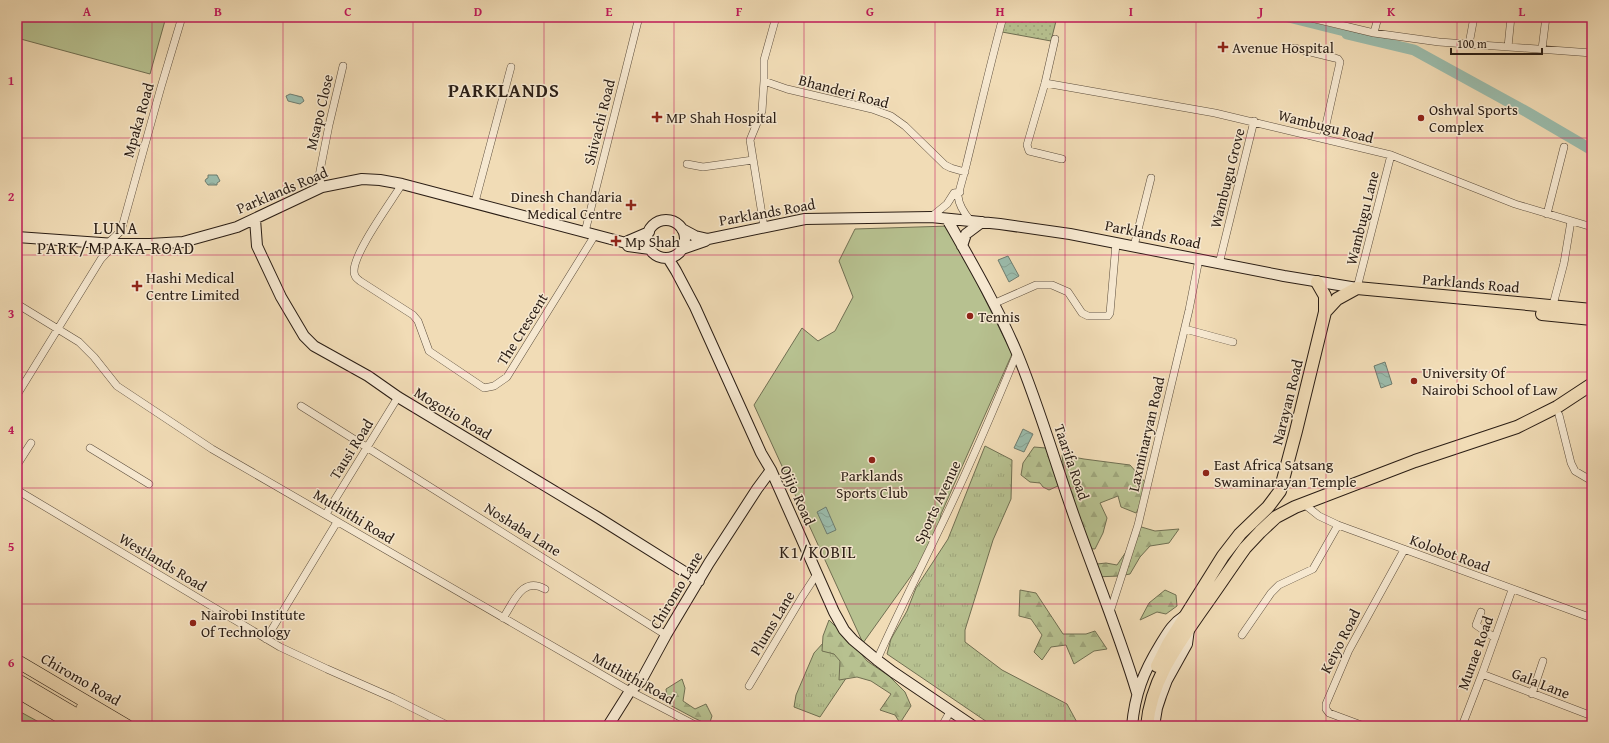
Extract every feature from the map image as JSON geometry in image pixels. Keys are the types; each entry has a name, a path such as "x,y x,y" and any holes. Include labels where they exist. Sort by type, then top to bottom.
{"highway":[{"name":"Chiromo Road","path":"17,661 127,726"},
{"path":"17,664 108,726"},
{"path":"17,680 94,726"},
{"path":"17,691 76,726"},
{"path":"17,697 64,726"}],"main road":[{"name":"Parklands Road","path":"17,237 93,241 111,244 183,242 209,236 255,219 322,187 362,180 380,180 475,202 626,243 628,246 650,249"},
{"name":"Parklands Road","path":"681,251 708,239 805,218 931,217 970,220 1042,230 1134,246 1219,264 1317,282 1358,288 1592,310"},
{"name":"Mogotio Road","path":"255,219 257,246 284,304 304,336 314,346 368,376 398,398 597,517 699,581"},
{"name":"Taarifa Road","path":"947,219 993,304 1017,353 1074,517 1127,660 1137,693"},
{"path":"676,271 685,242 682,229 673,222 662,221 652,227 649,232 648,244 654,254 668,258 681,251"},
{"path":"962,246 966,234 982,222"},
{"name":"Parklands Road","path":"682,229 695,236 708,239"},
{"path":"626,243 649,232"},
{"name":"Ojijo Road","path":"668,258 695,307 761,453 771,470 817,574 844,630 853,640 893,672 973,726"},
{"path":"1317,282 1325,296 1325,312"},
{"path":"1325,312 1337,298 1358,288"},
{"path":"1592,305 1429,290 1404,293 1405,299 1410,301 1592,319"},
{"name":"Narayan Road","path":"1164,658 1186,614 1233,542 1275,499 1280,491 1287,469 1325,312"},
{"path":"1415,461 1423,454 1432,450 1494,428 1534,411 1565,395 1592,376"},
{"path":"1139,726 1142,706 1148,687 1164,658 1189,629 1245,548 1276,518 1295,507 1415,461 1517,426 1557,407 1592,384"},
{"path":"1400,467 1414,468 1504,439 1559,414 1592,393"},
{"name":"Chiromo Lane","path":"608,726 630,691 642,681 666,635 699,581 756,489 771,470"},
{"path":"1132,726 1137,693 1146,669 1175,622 1186,614"},
{"path":"1154,726 1156,708 1160,696 1187,644 1189,629"},
{"path":"1147,726 1150,707 1164,658"},
{"path":"1127,660 1137,667 1146,669"}],"street":[{"name":"Mpaka Road","path":"121,231 146,138 182,17"},
{"name":"Shivachi Road","path":"590,234 639,17"},
{"path":"764,227 750,140 762,111 764,60 776,17"},
{"path":"970,220 959,203 957,194 960,192 984,96 988,70 1003,17"},
{"path":"1306,17 1374,33 1469,44 1592,53"},
{"path":"1374,33 1378,17"},
{"path":"1469,44 1474,17"},
{"path":"1508,47 1511,17"},
{"path":"1542,49 1546,17"},
{"path":"1055,39 1045,83 1027,145 1029,151 1062,159"},
{"path":"1294,48 1335,58 1340,62 1323,138"},
{"name":"Msapo Close","path":"322,187 319,176 343,66"},
{"path":"475,202 511,67"},
{"name":"Bhanderi Road","path":"764,81 794,91 872,109 892,116 905,126 945,165 965,172"},
{"name":"Wambugu Road","path":"1045,83 1254,121 1391,155 1515,204 1592,228"},
{"name":"Wambugu Grove","path":"1219,264 1254,121"},
{"path":"1547,214 1564,147"},
{"name":"Wambugu Lane","path":"1358,288 1391,155"},
{"path":"687,164 703,167 753,160"},
{"path":"1134,246 1151,178"},
{"name":"The Crescent","path":"402,184 361,250 354,268 355,276 360,281 413,315 420,325 429,351 484,388 494,386 508,377 590,234"},
{"path":"931,217 948,204 954,193 960,192"},
{"path":"1554,301 1564,263 1571,221"},
{"path":"17,395 101,259 121,231 126,239 138,244"},
{"path":"93,241 101,252 101,259"},
{"path":"993,304 1036,285 1052,285 1068,292 1082,313 1088,316 1108,316 1110,313 1116,243"},
{"name":"Laxminaryan Road","path":"1110,612 1138,525 1199,259"},
{"name":"Muthithi Road","path":"17,304 84,346 110,379 127,393 212,449 630,691 697,726"},
{"path":"1184,328 1233,342"},
{"name":"Sports Avenue","path":"877,660 898,612 937,535 985,430 1017,353"},
{"name":"Tausi Road","path":"326,514 398,398"},
{"name":"Noshaba Lane","path":"301,406 666,635"},
{"path":"1559,414 1570,463 1575,471 1592,481"},
{"path":"17,465 31,443"},
{"path":"90,448 149,484"},
{"name":"Westlands Road","path":"17,490 292,654 387,695 449,726"},
{"name":"Kolobot Road","path":"1304,504 1319,516 1338,525 1512,590 1592,617"},
{"path":"266,639 337,522"},
{"path":"1242,636 1271,593 1279,585 1313,569 1338,525"},
{"name":"Keiyo Road","path":"1364,726 1329,712 1326,709 1326,704 1349,650 1404,550"},
{"name":"Plums Lane","path":"750,686 817,574"},
{"path":"503,618 526,586 534,585 545,589"},
{"name":"Munae Road","path":"1462,726 1512,590"},
{"path":"1481,612 1476,625 1495,638"},
{"path":"1532,694 1543,661"},
{"name":"Gala Lane","path":"1482,674 1592,716"},
{"path":"942,726 951,710"}],"green space":[{"path":"17,17 166,17 150,74 17,38"},
{"path":"1006,17 1057,17 1051,41 1002,32"},
{"name":"Parklands Sports Club","path":"949,226 1012,354 941,514 936,541 863,643 754,405 802,328 818,341 835,331 853,297 839,261 855,229"},
{"path":"985,446 1012,460 1011,499 993,540 965,630 965,642 1002,670 1067,704 1079,726 993,726 887,654 891,639 907,611 916,588 948,539"},
{"path":"1034,447 1046,448 1060,485 1049,490 1043,487 1040,483 1030,482 1021,475 1023,463"},
{"path":"1062,455 1130,465 1145,482 1145,497 1136,513 1121,507 1118,496 1100,503 1107,518 1103,533 1095,549 1081,548 1068,506"},
{"path":"1138,526 1155,531 1179,529 1169,543 1150,546 1140,557 1130,574 1094,577 1088,565 1106,563 1117,565 1128,549"},
{"path":"1020,590 1036,593 1063,634 1086,634 1095,631 1107,649 1094,651 1074,664 1066,645 1051,647 1042,660 1034,652 1042,635 1031,619 1019,616"},
{"path":"1165,590 1176,595 1177,606 1166,614 1157,612 1140,620 1149,603"},
{"path":"829,620 855,646 867,661 889,676 905,692 911,706 900,723 895,715 880,710 891,694 871,681 857,677 839,680 840,661 834,654 822,651 823,636"},
{"path":"834,631 861,656 820,717 794,707 796,695 814,653"},
{"path":"682,679 685,688 683,701 695,709 706,704 712,716 709,725 668,704 666,689"},
{"path":"17,710 46,726 17,726"}],"water":[{"path":"290,94 302,97 304,101 300,104 288,101 286,96"},
{"path":"208,175 217,175 220,181 217,185 208,185 205,181 208,178"},
{"path":"1008,256 1019,276 1009,282 998,260"},
{"path":"1385,362 1392,384 1381,388 1374,366"},
{"path":"1023,429 1033,434 1024,452 1014,448"},
{"path":"826,507 836,530 827,534 817,512"}],"waterway":[{"path":"1279,17 1347,34"},
{"path":"1347,34 1414,50 1527,112 1592,150"}],"place":[{"name":"Avenue Hospital","path":"1223,47"},
{"name":"MP Shah Hospital","path":"657,117"},
{"name":"Oshwal Sports Complex","path":"1421,118"},
{"name":"Dinesh Chandaria Medical Centre","path":"631,205"},
{"name":"Mp Shah","path":"616,241"},
{"name":"Hashi Medical Centre Limited","path":"137,286"},
{"name":"Tennis","path":"970,316"},
{"name":"University Of Nairobi School of Law","path":"1414,381"},
{"name":"Parklands Sports Club","path":"872,460"},
{"name":"East Africa Satsang Swaminarayan Temple","path":"1206,473"},
{"name":"Nairobi Institute Of Technology","path":"193,623"}],"district":[{"name":"PARKLANDS","path":"504,90"},
{"name":"LUNA PARK/MPAKA ROAD","path":"116,237"},
{"name":"K1/KOBIL","path":"818,551"}]}
